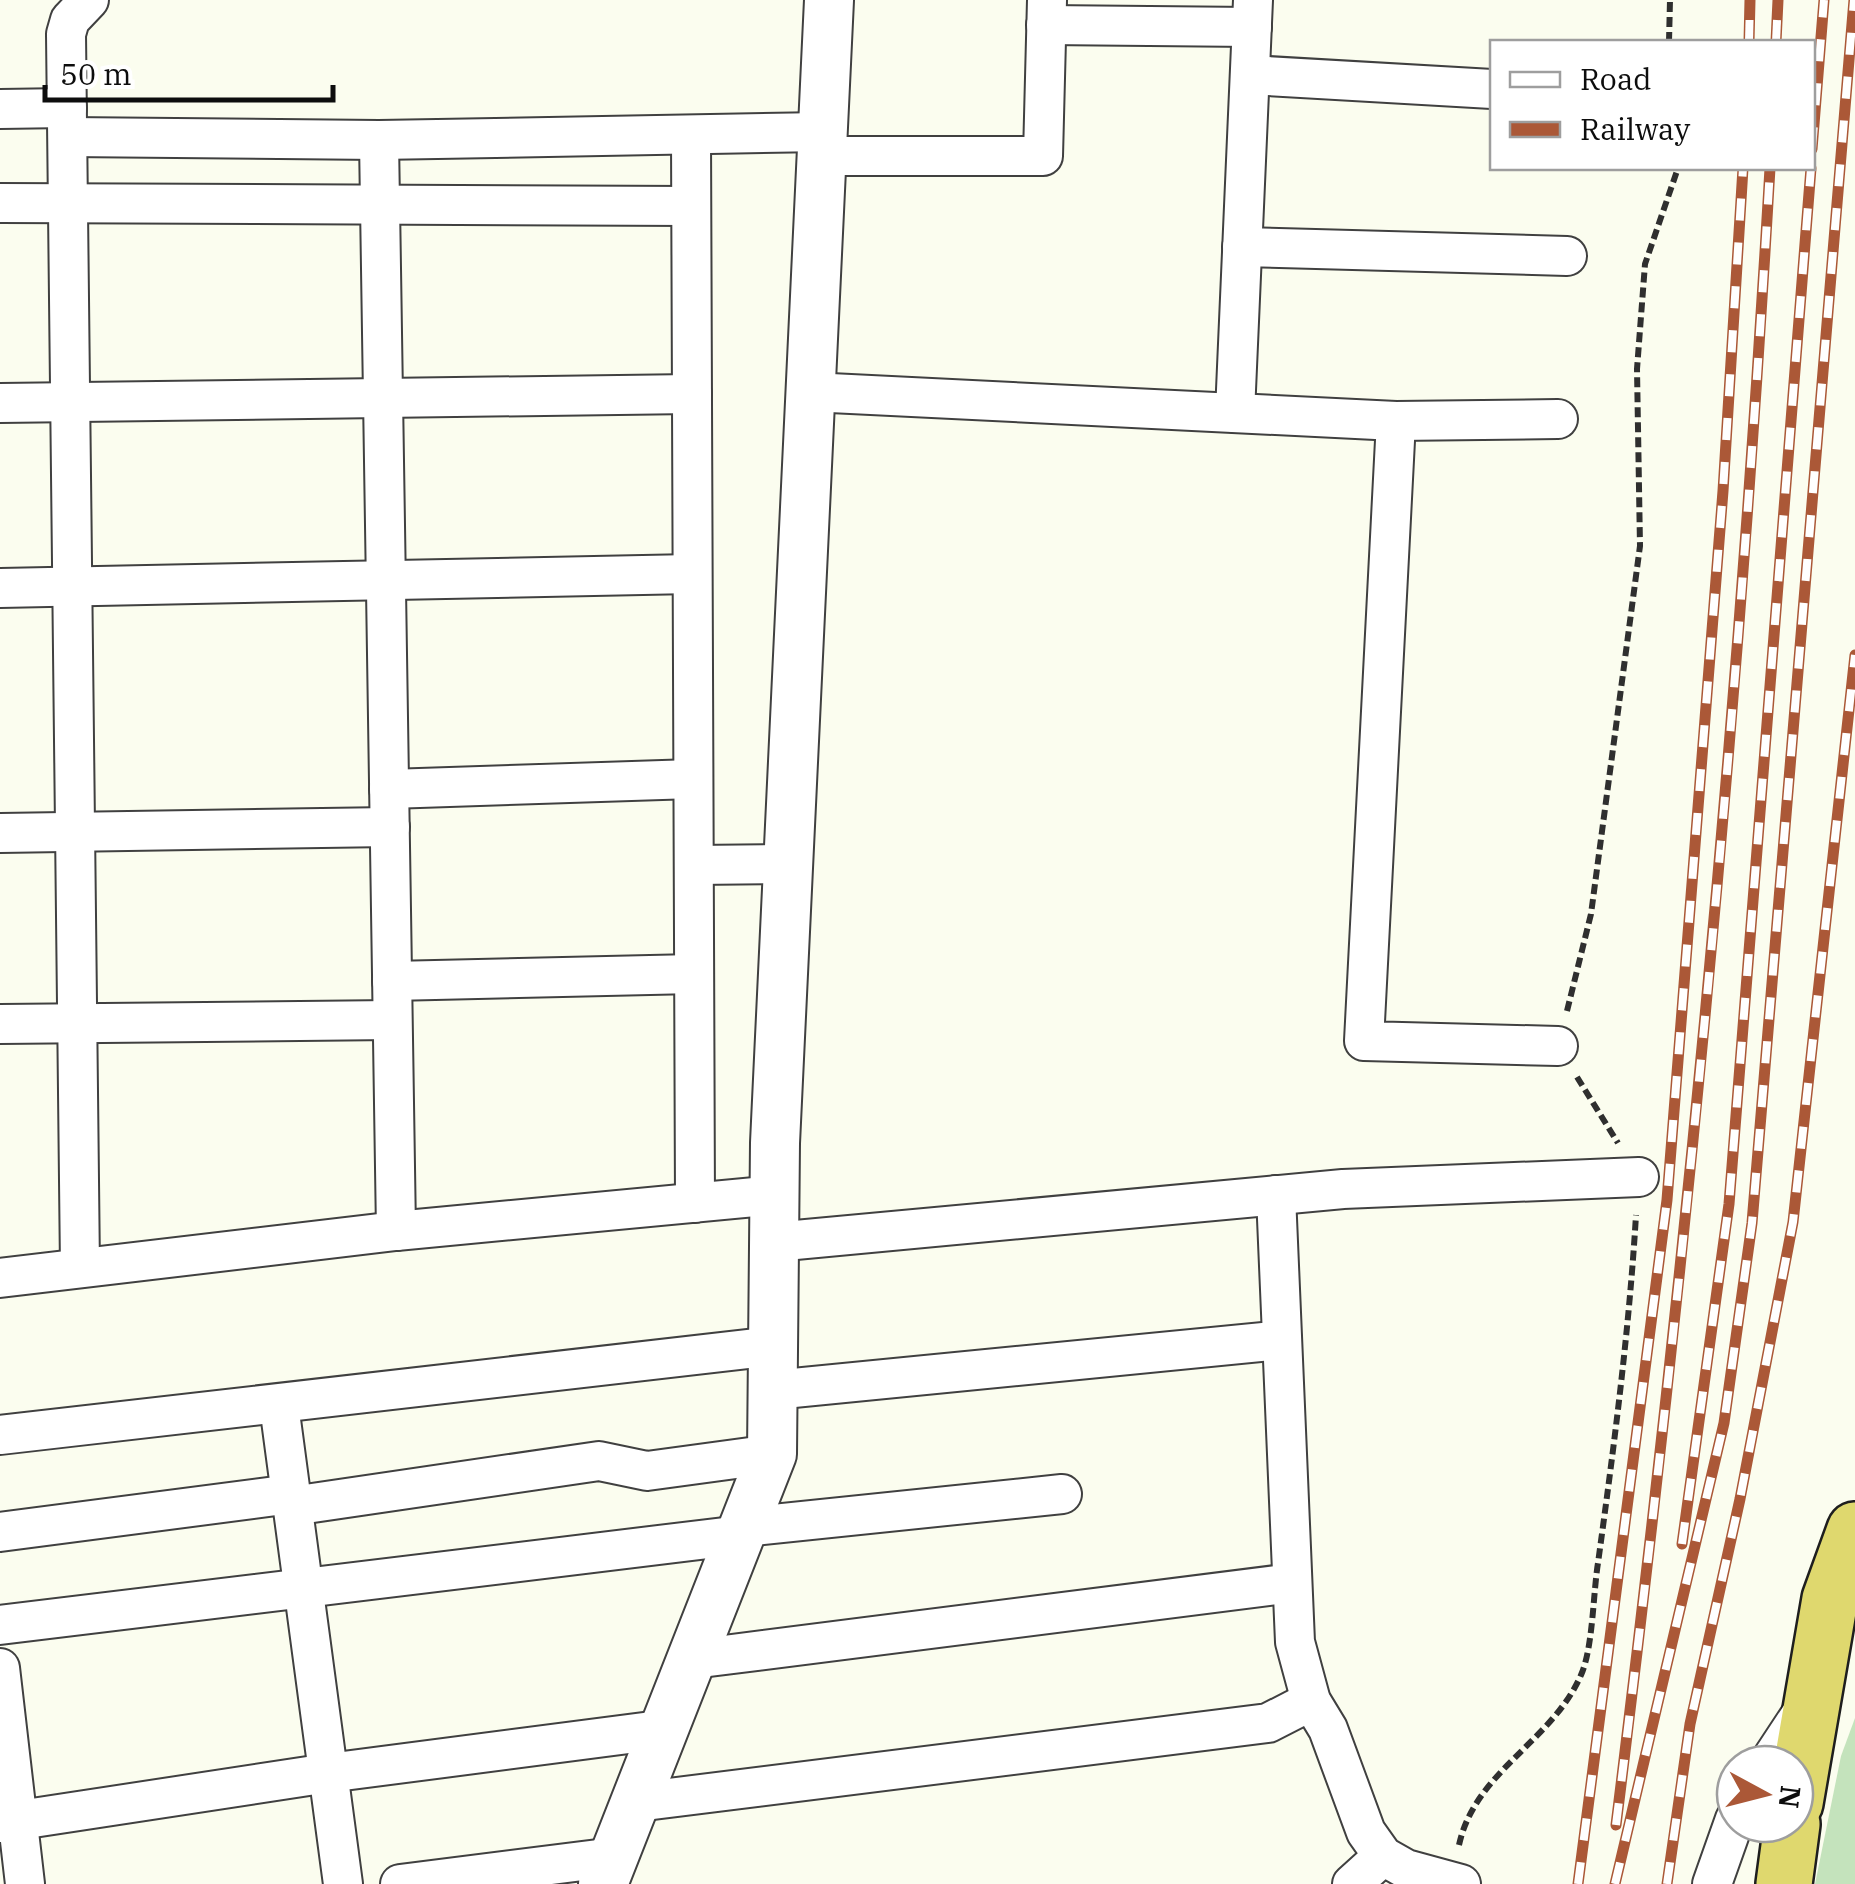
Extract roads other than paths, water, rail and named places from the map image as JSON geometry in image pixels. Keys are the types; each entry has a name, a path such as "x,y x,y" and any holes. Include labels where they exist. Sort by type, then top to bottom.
{"highway":[{"path":"1803,1744 1809,1702 1842,1600 1855,1530"},
{"path":"1784,1884 1789,1844"}],"street":[{"path":"80,1268 66,34 70,20 88,0"},
{"path":"400,1884 608,1871 772,1454 774,1218 829,0"},
{"path":"0,109 68,122 379,140 691,135 1042,156 1046,12 1253,13 1235,414"},
{"path":"1250,75 1490,89"},
{"path":"691,135 695,1203"},
{"path":"379,140 396,1231"},
{"path":"0,203 691,206"},
{"path":"1242,247 1567,256"},
{"path":"810,392 1396,422 1558,419"},
{"path":"0,403 692,394"},
{"path":"1396,422 1364,1041 1558,1046"},
{"path":"0,588 692,574"},
{"path":"0,833 75,832 390,808 694,779"},
{"path":"694,865 788,864"},
{"path":"392,981 694,974"},
{"path":"0,1024 392,1020"},
{"path":"0,1278 396,1231 695,1203 774,1218 1639,1177"},
{"path":"1276,1195 1295,1642 1311,1700 1328,1729 1366,1832 1383,1856 1406,1869 1456,1882"},
{"path":"0,1434 279,1405 773,1368 1282,1340"},
{"path":"279,1405 343,1884"},
{"path":"0,1532 599,1461 647,1471 772,1454"},
{"path":"0,1625 1062,1494"},
{"path":"693,1659 1292,1583"},
{"path":"0,1668 8,1822 25,1884"},
{"path":"636,1802 1268,1723 1311,1700"},
{"path":"1781,1744 1809,1702"},
{"path":"8,1822 328,1773 667,1729"},
{"path":"1712,1884 1726,1844"},
{"path":"1352,1884 1383,1856"}],"railway":[{"path":"1749,40 1750,0"},
{"path":"1776,40 1778,0"},
{"path":"1815,112 1824,0"},
{"path":"1615,1884 1724,1423 1752,1223 1854,0"},
{"path":"1578,1884 1667,1200 1723,491 1743,170"},
{"path":"1616,1825 1665,1411 1707,998 1742,584 1770,170"},
{"path":"1682,1544 1729,1204 1811,170"},
{"path":"1667,1884 1690,1724 1740,1499 1793,1222 1855,655"}]}
